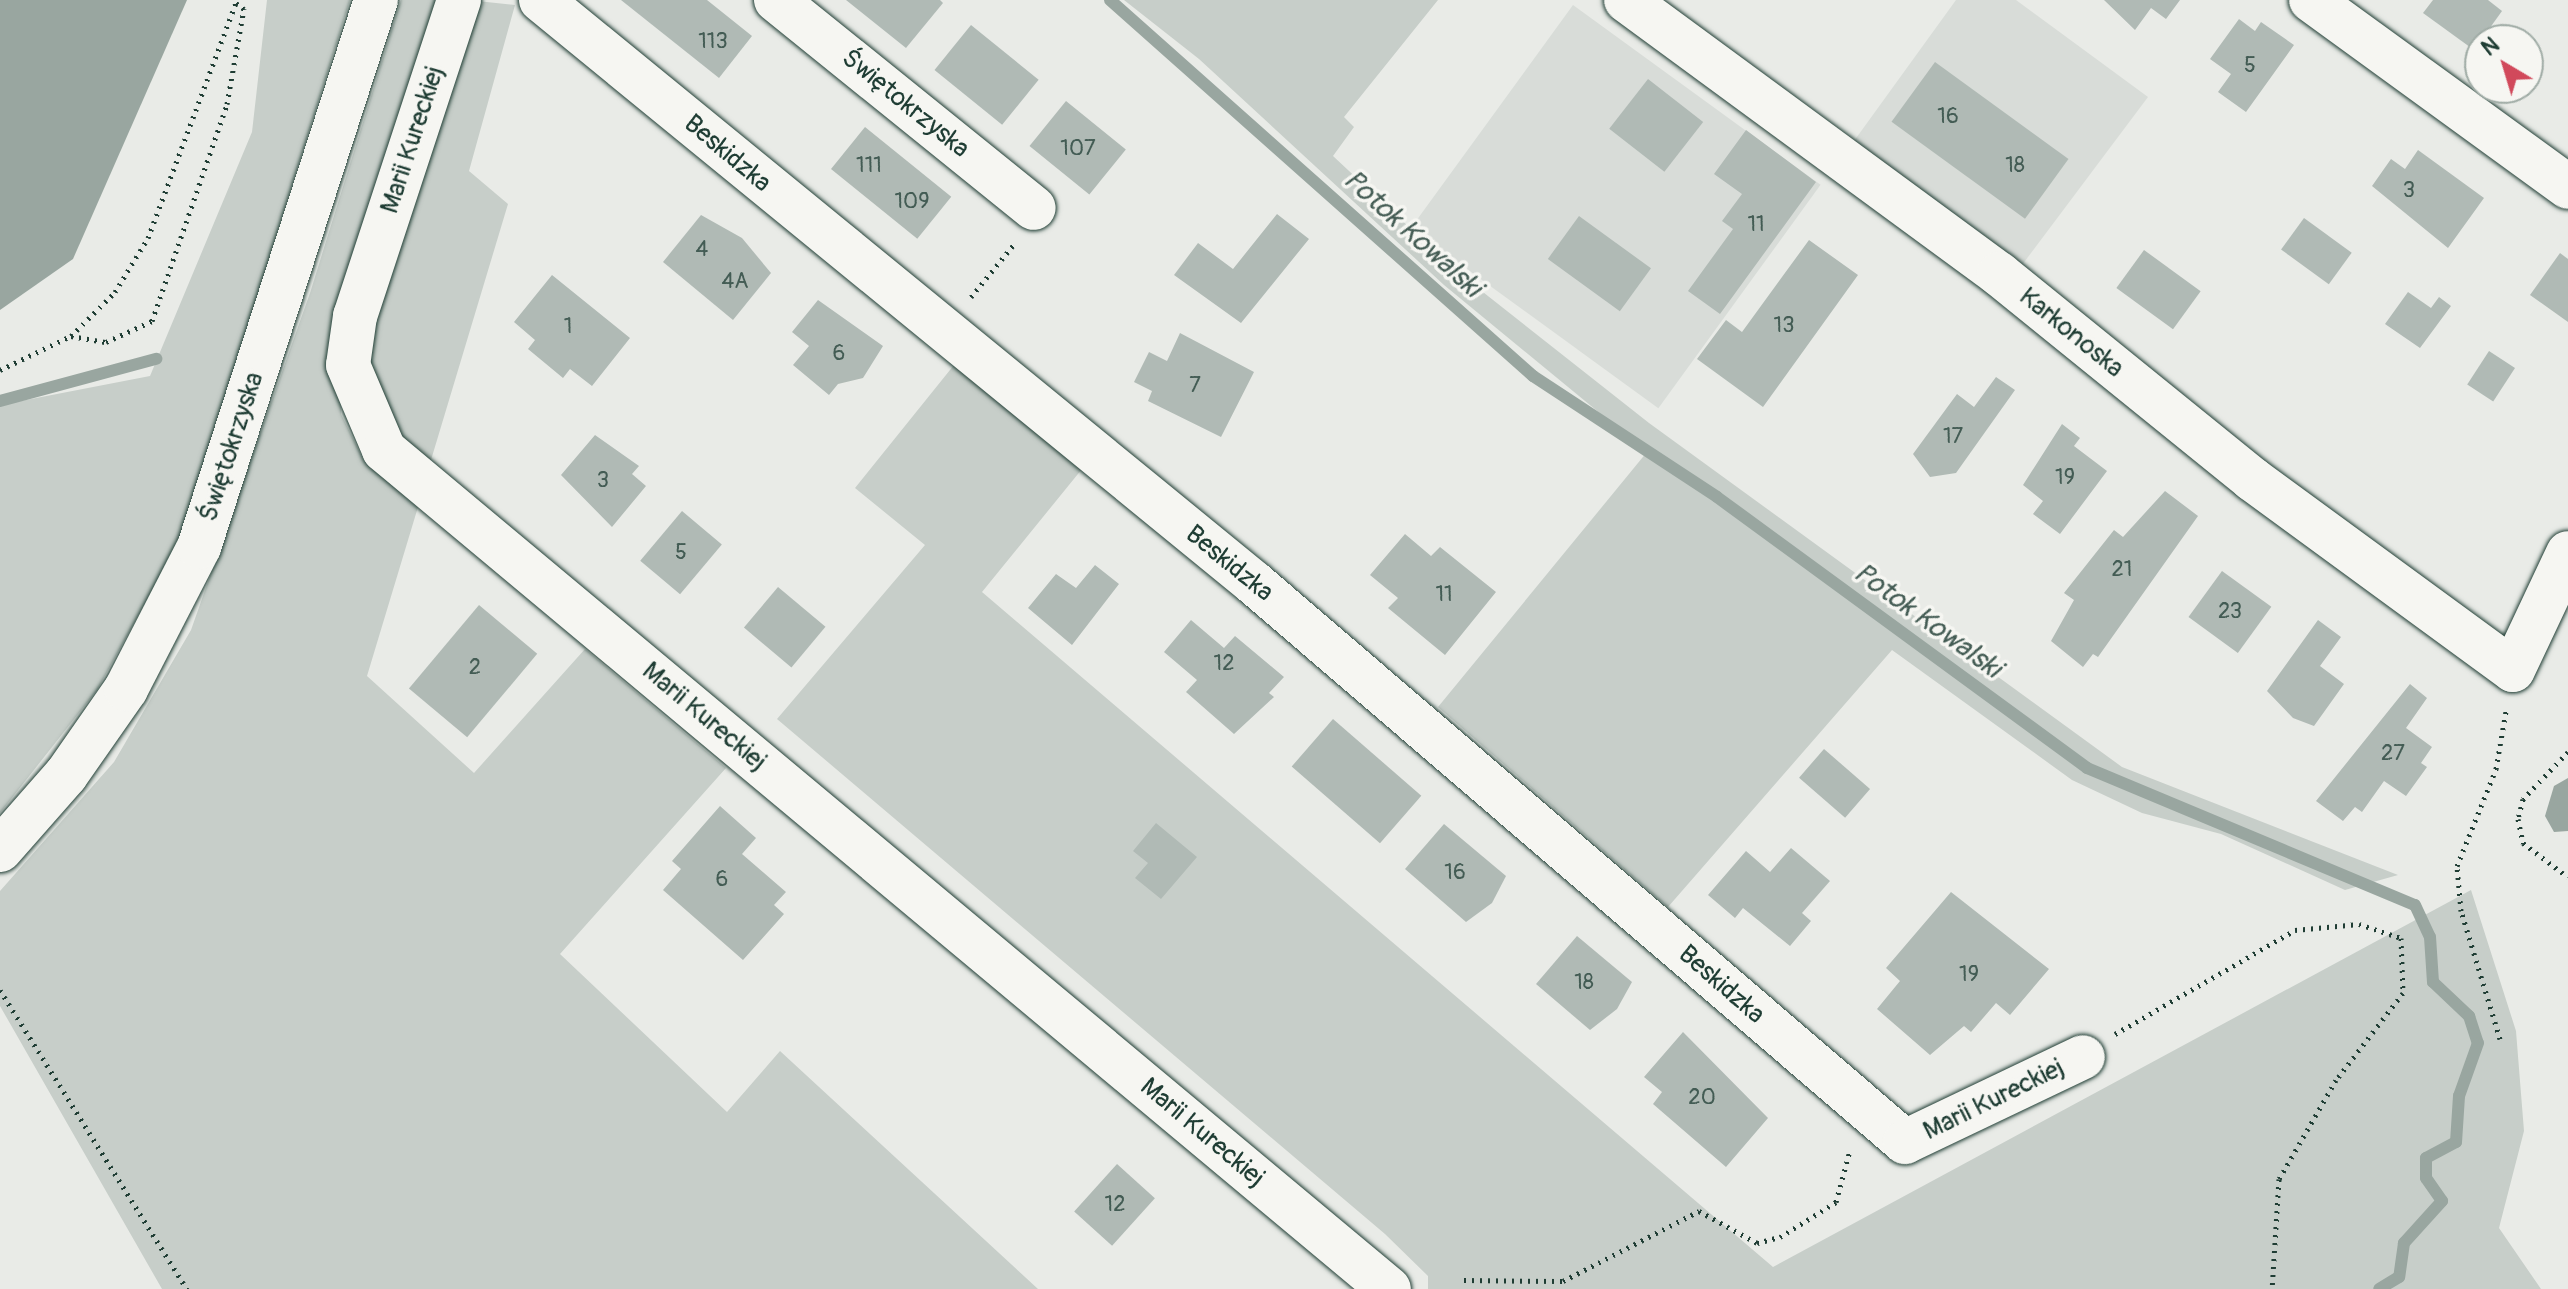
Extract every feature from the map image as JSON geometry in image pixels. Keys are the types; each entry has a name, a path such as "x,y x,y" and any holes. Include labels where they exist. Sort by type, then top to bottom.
{"street":[{"name":"Świętokrzyska","path":"0,850 66,775 126,689 199,547 376,0"},
{"name":"Marii Kureckiej","path":"459,0 355,316 348,365 384,450 1389,1289"},
{"name":"Beskidzka","path":"541,0 1254,583 1905,1142"},
{"name":"Świętokrzyska","path":"776,0 1023,221"},
{"name":"Karkonoska","path":"1626,0 1999,274 2252,479 2513,670"},
{"path":"2311,0 2568,187"},
{"path":"2513,670 2568,553"},
{"name":"Marii Kureckiej","path":"1905,1142 2083,1057"}],"path":[{"path":"0,370 71,336 115,292 148,238 236,1 244,9 227,104 152,321 106,342 71,336"},
{"path":"963,306 1016,242 1023,221"},
{"path":"2500,1039 2461,911 2457,866 2496,769 2513,670"},
{"path":"2568,752 2523,799 2518,819 2523,843 2568,877"},
{"path":"2083,1057 2163,1000 2295,930 2359,924 2401,938 2403,993 2336,1080 2279,1179 2272,1289"},
{"path":"0,990 187,1289"},
{"path":"1464,1280 1563,1281 1699,1211 1757,1243 1780,1237 1836,1202 1863,1107"}],"shaded area":[{"path":"0,0 187,0 73,259 0,310"},
{"path":"267,0 350,0 220,415 176,547 97,690 0,813 0,405 150,376 252,132"},
{"path":"401,0 444,0 340,343 341,414 364,461 418,507 367,676 474,773 585,649 726,768 560,954 727,1112 780,1051 1038,1289 162,1289 0,1006 0,891 114,762 191,630 310,293"},
{"path":"468,0 515,5 469,171 508,204 428,470 391,437 364,352"},
{"path":"1124,0 1438,0 1344,117 1354,127 1333,156 1455,270 1649,423 2122,767 2398,875 2345,890 2221,834 2142,813 2072,780 1892,650 1668,907 1438,707 1647,452 1444,285 1199,59"},
{"path":"1956,0 2016,0 2148,97 2022,265 1854,141"},
{"path":"1573,5 1821,185 1658,408 1411,228"},
{"path":"954,365 1082,469 982,592 1773,1267 2471,890 2516,1031 2524,1131 2499,1228 2541,1289 1428,1289 1428,1276 1385,1234 777,719 925,545 855,488"},
{"path":"2568,778 2568,831 2554,832 2545,816 2554,786"}],"building":[{"path":"621,0 707,0 752,36 719,78"},
{"path":"846,0 940,0 943,3 906,48"},
{"path":"2104,0 2180,0 2166,19 2151,8 2135,30"},
{"path":"2433,0 2488,0 2502,11 2493,24 2464,24 2464,43 2423,13"},
{"path":"2239,19 2255,31 2261,22 2294,45 2246,112 2218,92 2231,74 2210,59"},
{"path":"971,25 1039,80 1002,125 934,70"},
{"path":"1935,62 2068,159 2025,219 1892,122"},
{"path":"1648,79 1703,122 1664,172 1609,129"},
{"path":"1066,101 1126,149 1089,195 1029,146"},
{"path":"865,127 951,197 917,239 831,169"},
{"path":"1746,130 1816,182 1720,314 1688,291 1733,229 1722,221 1742,194 1714,174"},
{"path":"2418,150 2484,198 2448,248 2372,186 2391,159 2405,169"},
{"path":"1277,214 1309,239 1241,323 1174,275 1198,243 1233,269"},
{"path":"701,215 742,238 771,273 733,320 663,262"},
{"path":"1579,216 1651,268 1620,311 1548,259"},
{"path":"2304,218 2352,253 2329,284 2281,250"},
{"path":"1809,240 1858,275 1763,407 1697,359 1726,320 1742,332"},
{"path":"2144,250 2201,291 2173,329 2116,288"},
{"path":"2560,253 2568,259 2568,322 2530,295"},
{"path":"552,275 630,338 592,386 570,369 563,378 528,349 535,340 514,322"},
{"path":"2408,292 2431,308 2439,297 2451,306 2420,348 2385,324"},
{"path":"818,300 883,346 863,378 838,384 829,395 793,365 809,346 792,332"},
{"path":"1180,333 1254,372 1221,437 1148,401 1152,391 1134,382 1149,352 1167,361"},
{"path":"2489,351 2515,368 2493,401 2467,385"},
{"path":"1996,377 2015,390 1956,473 1930,477 1913,454 1957,394 1974,407"},
{"path":"2062,424 2080,438 2074,446 2107,471 2060,534 2033,514 2043,501 2023,485"},
{"path":"595,435 639,466 632,474 646,486 612,527 561,475"},
{"path":"2165,491 2198,516 2098,657 2093,654 2083,667 2051,641 2074,600 2064,593 2114,530 2123,537"},
{"path":"682,511 722,544 680,594 640,561"},
{"path":"1405,534 1431,556 1440,547 1496,592 1445,655 1388,608 1398,598 1370,575"},
{"path":"1095,565 1119,584 1072,645 1028,608 1056,574 1076,588"},
{"path":"2222,571 2271,607 2238,653 2188,617"},
{"path":"778,587 825,627 791,667 744,628"},
{"path":"479,605 537,654 467,737 409,688"},
{"path":"1191,620 1224,648 1235,636 1284,677 1269,693 1274,697 1234,734 1186,692 1197,680 1164,652"},
{"path":"2318,620 2341,637 2320,666 2344,684 2314,726 2293,718 2267,691"},
{"path":"2410,684 2427,698 2406,728 2432,747 2421,763 2427,767 2406,796 2384,781 2362,812 2355,807 2343,821 2316,801"},
{"path":"1333,719 1421,796 1380,843 1292,767"},
{"path":"1824,749 1870,789 1845,818 1799,778"},
{"path":"720,806 756,838 742,854 786,892 774,905 784,914 743,960 663,890 681,869 672,861"},
{"path":"1156,823 1197,857 1161,899 1135,878 1148,863 1133,851"},
{"path":"1444,824 1506,876 1492,903 1466,922 1405,869"},
{"path":"1791,848 1830,881 1802,913 1811,921 1790,946 1743,908 1735,918 1708,895 1746,851 1770,872"},
{"path":"1951,892 2049,969 2010,1015 1996,1003 1971,1032 1964,1026 1930,1055 1877,1009 1900,981 1886,968"},
{"path":"1577,936 1632,982 1617,1009 1590,1030 1536,984"},
{"path":"1683,1032 1768,1118 1726,1167 1653,1104 1662,1092 1644,1077"},
{"path":"1117,1164 1155,1198 1112,1246 1074,1212"}],"waterway":[{"name":"Potok Kowalski","path":"1110,0 1533,376 1717,497 2087,768 2415,905 2430,937 2433,982 2469,1016 2478,1043 2459,1096 2456,1142 2426,1158 2426,1178 2442,1201 2404,1243 2399,1277 2379,1289"},
{"path":"0,401 156,359"}]}
